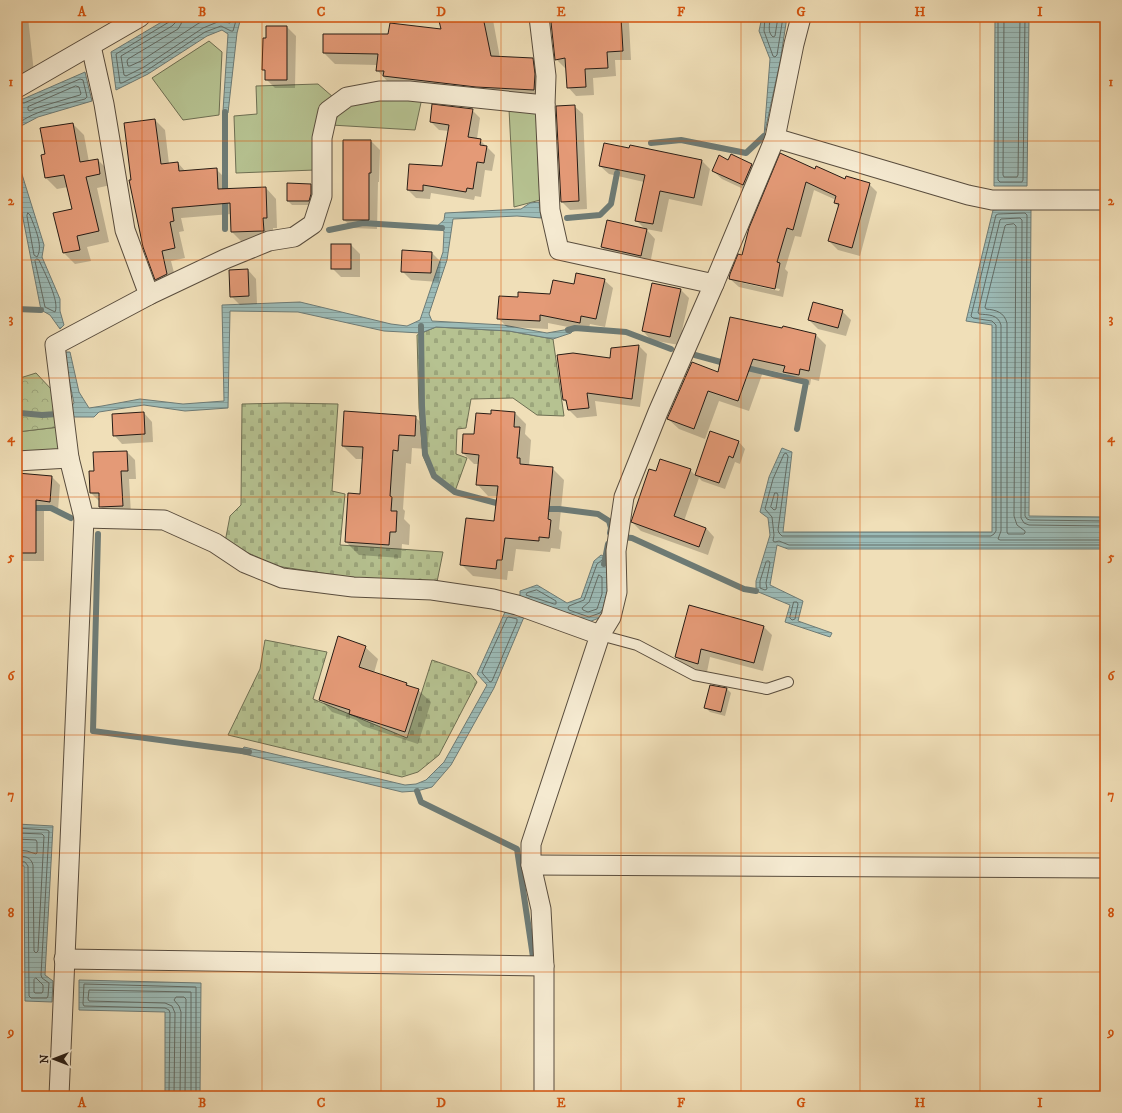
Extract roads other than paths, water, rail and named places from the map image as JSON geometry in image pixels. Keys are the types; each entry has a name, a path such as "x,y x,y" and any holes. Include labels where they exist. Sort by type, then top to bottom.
{"street":[{"path":"17,88 140,17"},
{"path":"539,17 546,76 545,105 550,210 559,250 714,284"},
{"path":"544,1096 544,966 541,909 531,865 531,844 600,635 611,617 617,592 616,551 624,497 658,412 714,284 775,138 801,17"},
{"path":"91,46 104,104 125,230 149,295"},
{"path":"58,1096 84,518 69,458 55,345 149,295 226,259 269,242 294,237 313,224 322,196 322,138 328,111 347,97 379,91 409,91 545,105"},
{"path":"775,138 968,195 992,200 1105,200"},
{"path":"17,461 69,458"},
{"path":"84,518 164,520 215,543 245,563 282,578 353,587 432,590 493,599 517,604 600,635"},
{"path":"531,865 1105,868"},
{"path":"64,959 544,966"}],"lane":[{"path":"600,635 637,645 694,675 767,689 788,682"}],"water":[{"path":"170,17 241,17 237,33 228,113 223,111 228,34 222,30 207,36 148,74 116,90 111,52"},
{"path":"762,17 787,17 780,62 764,136 770,59 759,31"},
{"path":"995,17 1029,17 1027,186 994,186"},
{"path":"85,72 92,101 38,117 21,126 17,136 17,116 19,112 17,111 17,98 23,99"},
{"path":"17,136 20,168 44,245 42,257 60,299 60,311 64,325 60,329 50,315 41,310 17,188"},
{"path":"539,202 541,218 517,216 453,219 447,260 429,314 432,321 503,325 547,333 575,328 571,333 553,339 509,331 436,327 421,333 384,331 298,312 230,311 228,408 185,411 144,405 99,412 94,417 74,417 70,408 74,403 64,356 66,352 70,352 79,392 89,408 140,399 183,404 224,401 222,305 300,302 391,324 407,326 420,320 443,252 444,231 435,228 444,220 445,213 521,209 530,203"},
{"path":"1031,208 1029,516 1105,517 1105,549 788,549 777,545 770,585 803,601 798,621 832,633 830,637 785,622 790,605 756,591 756,581 770,535 768,518 760,512 769,477 782,448 792,452 783,532 992,532 992,325 966,321 993,210"},
{"path":"601,555 610,559 612,595 604,616 589,622 520,599 520,591 537,585 567,603 581,598 594,561"},
{"path":"505,612 524,617 494,688 451,765 432,787 417,791 402,792 240,753 244,747 405,785 416,784 426,780 444,762 487,685 477,674"},
{"path":"17,824 53,826 45,975 53,981 52,1002 25,1001 24,866 17,865"},
{"path":"79,980 201,983 200,1096 165,1096 165,1012 79,1010"}],"waterway":[{"path":"225,112 225,229"},
{"path":"651,143 681,140 746,153 764,136"},
{"path":"567,218 600,215 611,204 617,173"},
{"path":"329,230 363,223 442,228"},
{"path":"17,309 41,310"},
{"path":"421,326 422,406 425,454 434,476 455,492 504,505"},
{"path":"568,330 575,328 626,332 671,349"},
{"path":"695,355 728,364"},
{"path":"743,367 806,382 797,429"},
{"path":"17,415 20,413 42,415 57,414"},
{"path":"17,508 51,508 71,518"},
{"path":"541,509 559,509 598,514 609,521 611,528 610,533"},
{"path":"98,534 93,731 249,752"},
{"path":"622,537 632,538 744,589 756,591"},
{"path":"604,564 608,544"},
{"path":"417,791 421,802 517,849 533,957"}]}
